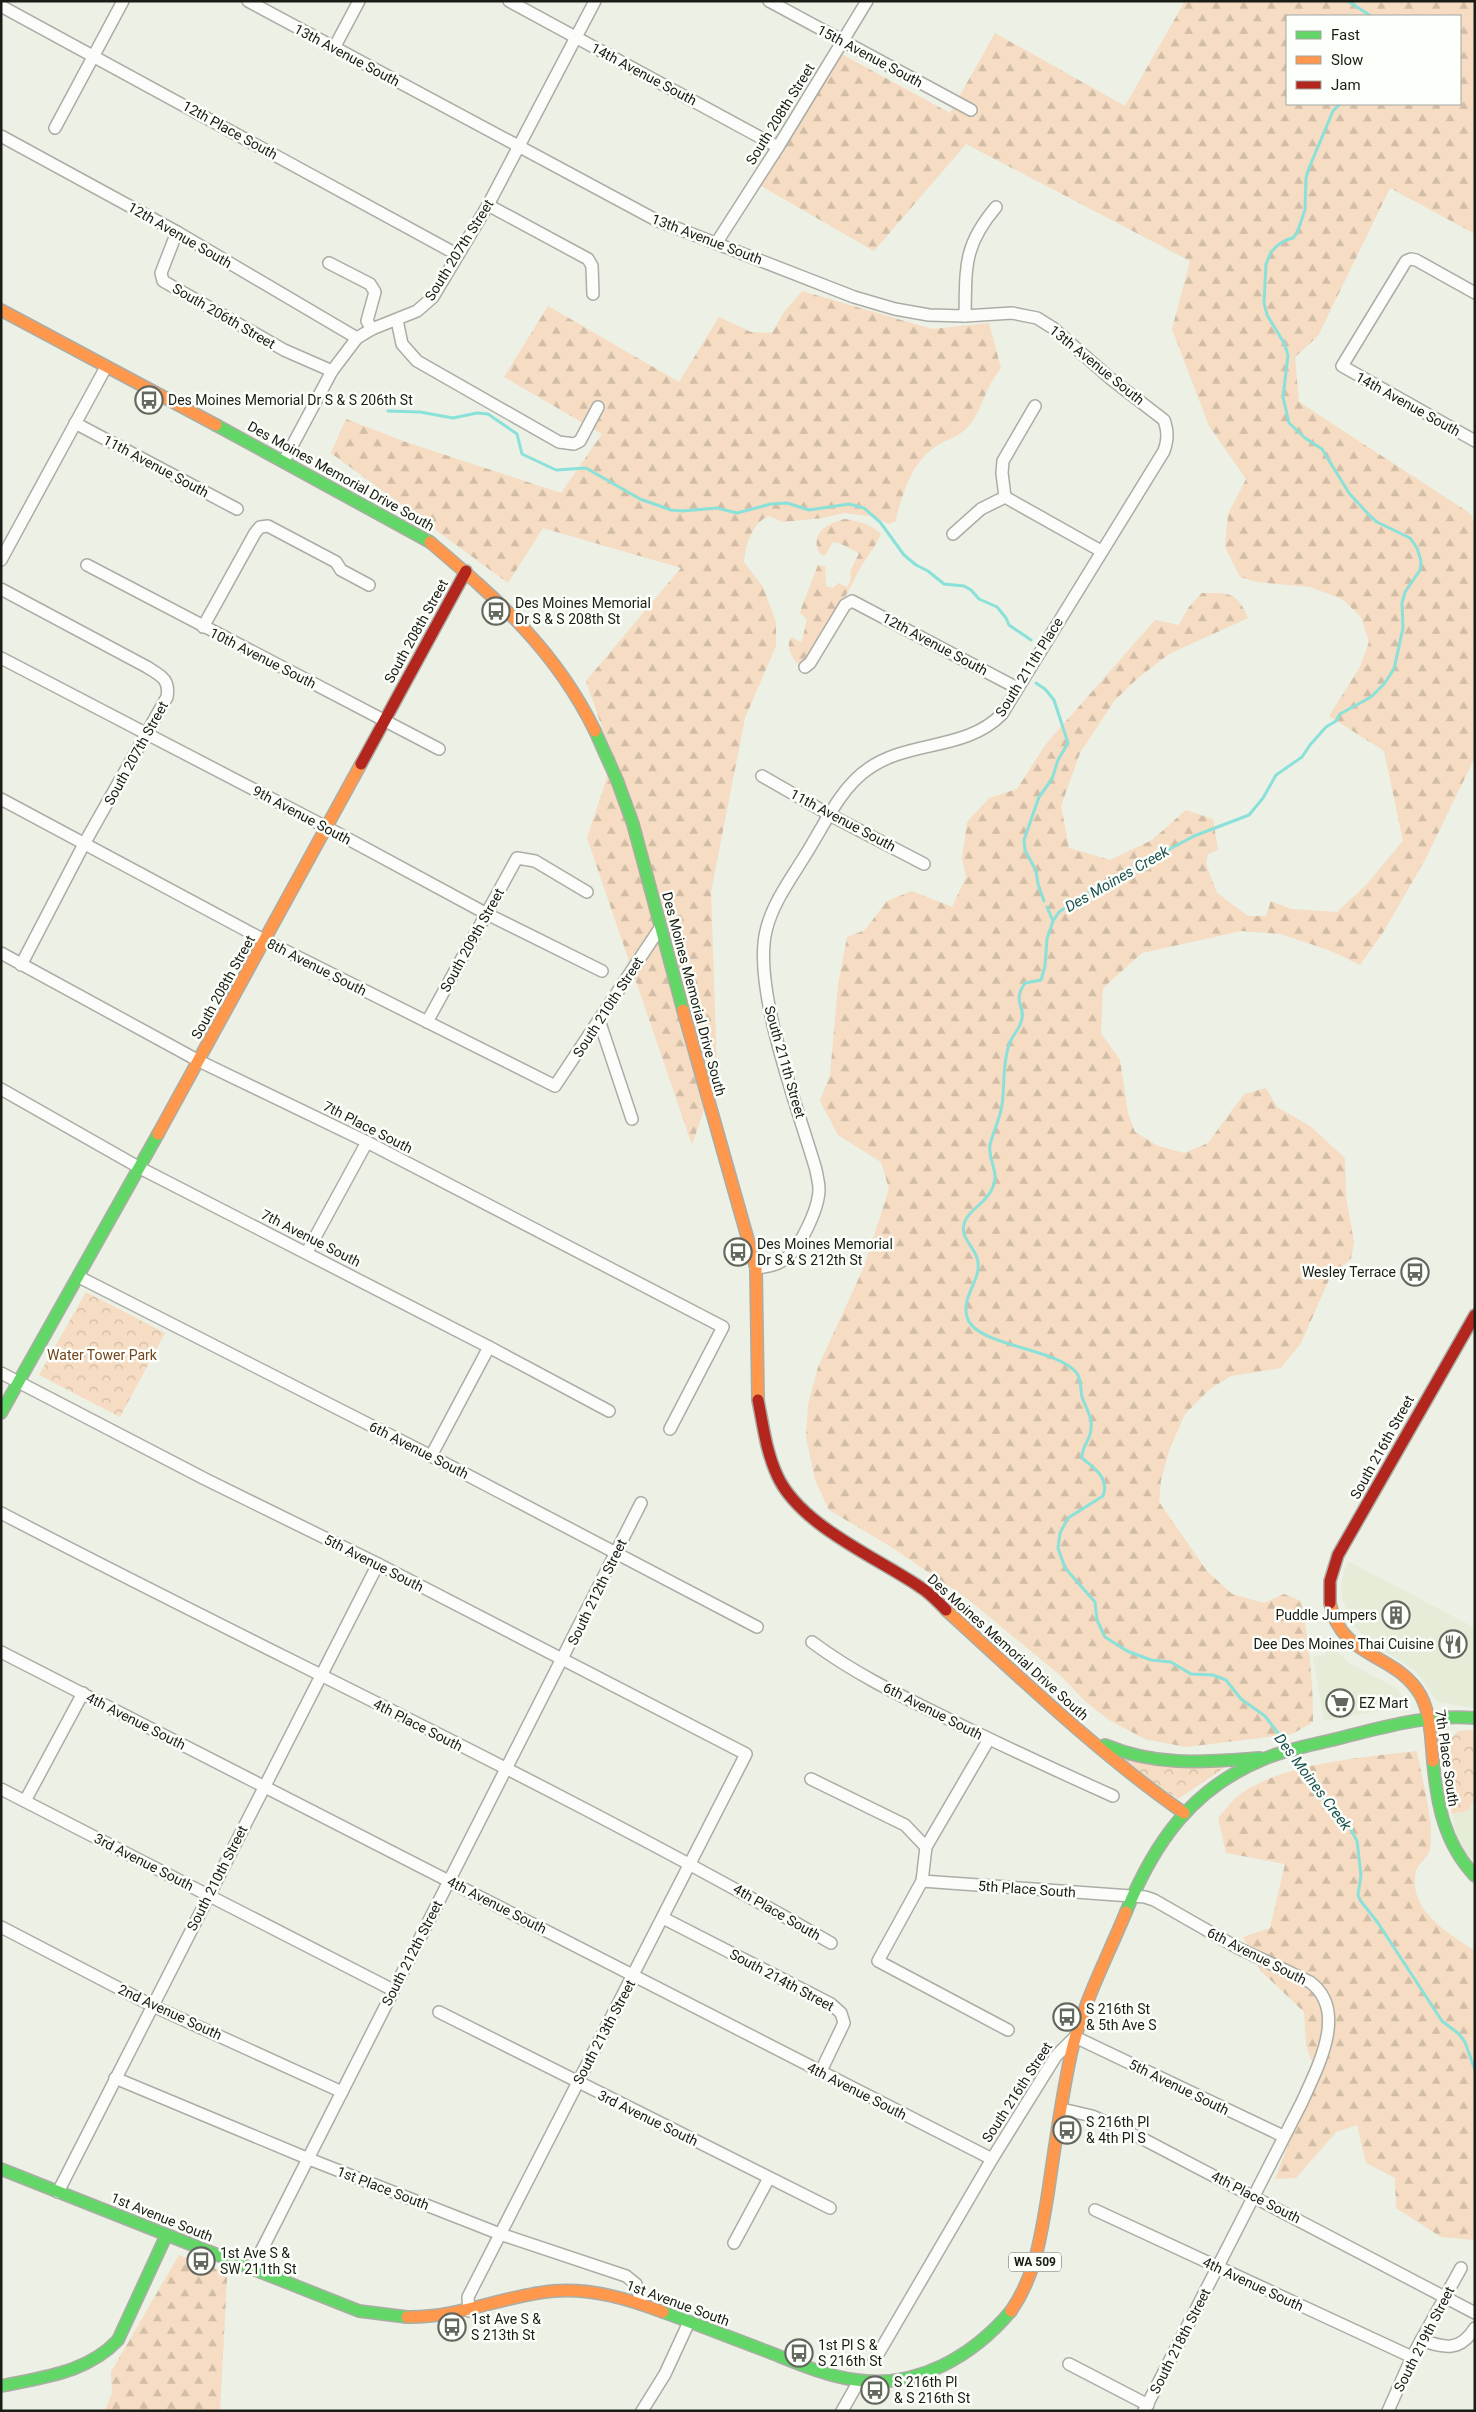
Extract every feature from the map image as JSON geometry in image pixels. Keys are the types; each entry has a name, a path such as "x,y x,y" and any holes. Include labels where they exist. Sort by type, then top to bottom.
{"main road":[{"name":"Des Moines Memorial Drive South","path":"1,310 427,539 504,606 545,651 574,691 617,780 633,824 660,928 756,1268 758,1393 766,1443 777,1476 790,1495 813,1520 922,1588 1075,1727 1144,1785 1184,1813"},
{"name":"South 208th Street","path":"1,1414 200,1061 466,571"},
{"name":"South 216th Street","path":"1329,1599 1332,1567 1475,1315"},
{"name":"7th Place South","path":"1329,1599 1332,1614 1344,1638 1360,1650 1403,1673 1415,1685 1421,1696 1428,1718 1439,1808 1450,1844 1475,1876"},
{"name":"WA 509","path":"1265,1758 1428,1718 1475,1718"},
{"path":"1075,1727 1100,1743 1121,1753 1142,1759 1194,1764 1265,1758"},
{"name":"South 216th Street","path":"1076,2037 1132,1896 1154,1853 1184,1813 1234,1773 1265,1758"},
{"name":"WA 509","path":"859,2381 882,2381 920,2375 971,2351 996,2329 1025,2290 1033,2271 1041,2239 1062,2109 1076,2037"},
{"name":"1st Avenue South","path":"1,2169 359,2311 393,2317 429,2317 469,2310 524,2294 546,2291 589,2291 642,2302 815,2370 859,2381"},
{"path":"1,2386 70,2370 98,2359 110,2351 118,2340 166,2236"}],"street":[{"path":"55,128 123,1"},
{"name":"13th Avenue South","path":"248,1 656,220 717,242 854,297 886,307 928,315 965,316 1012,313 1037,318 1054,328 1111,380 1155,412 1164,420 1168,429"},
{"path":"334,48 359,1"},
{"name":"14th Avenue South","path":"510,1 778,147"},
{"name":"South 207th Street","path":"284,461 332,371 356,338 426,305 488,204 595,1"},
{"name":"15th Avenue South","path":"769,1 971,110"},
{"name":"South 208th Street","path":"717,242 778,147 867,1"},
{"name":"12th Place South","path":"1,6 458,255"},
{"name":"12th Avenue South","path":"1,136 176,232 356,338"},
{"path":"488,204 588,258 592,266 593,294"},
{"path":"965,316 966,266 970,249 981,225 996,207"},
{"name":"South 206th Street","path":"176,232 161,273 163,281 284,350 332,371"},
{"name":"14th Avenue South","path":"1475,293 1411,259 1401,267 1342,366 1475,441"},
{"path":"329,263 370,284 375,292 367,321 372,329"},
{"path":"397,320 402,344 417,361 559,442 574,444 580,441 598,407"},
{"path":"1,560 106,367"},
{"path":"1005,497 1002,473 1003,461 1035,406"},
{"name":"11th Avenue South","path":"75,423 237,509"},
{"name":"South 211th Place","path":"766,932 772,911 852,782 867,769 882,760 960,739 981,731 1002,714 1164,451 1168,440 1168,429"},
{"path":"953,534 981,509 1005,497"},
{"path":"1005,497 1101,551"},
{"path":"203,627 255,532 260,527 268,526 336,562 341,570 369,585"},
{"name":"10th Avenue South","path":"87,565 439,750"},
{"name":"South 207th Street","path":"1,590 166,678 169,688 168,697 84,844 21,965"},
{"name":"12th Avenue South","path":"805,667 810,663 845,605 852,601 1017,688"},
{"name":"9th Avenue South","path":"1,658 326,827 487,914 602,972"},
{"name":"11th Avenue South","path":"762,776 830,815 924,864"},
{"name":"8th Avenue South","path":"1,799 266,941 555,1086"},
{"name":"South 209th Street","path":"427,1022 516,858 535,861 587,892"},
{"name":"South 210th Street","path":"555,1086 660,928"},
{"name":"South 211th Street","path":"756,1268 772,1266 784,1260 794,1250 811,1220 819,1190 816,1170 780,1049 768,998 763,957 766,932"},
{"name":"7th Place South","path":"1,954 200,1061 366,1142 723,1327 670,1429"},
{"path":"600,1020 632,1119"},
{"name":"7th Avenue South","path":"1,1089 140,1168 489,1346 609,1411"},
{"path":"307,1252 366,1142"},
{"name":"6th Avenue South","path":"79,1277 431,1456 757,1627"},
{"path":"431,1456 489,1346"},
{"name":"5th Avenue South","path":"1,1373 205,1479 378,1564 562,1661 746,1754"},
{"name":"South 212th Street","path":"252,2269 641,1503"},
{"name":"4th Place South","path":"1,1513 692,1864 831,1943"},
{"name":"South 210th Street","path":"58,2192 378,1564"},
{"name":"6th Avenue South","path":"812,1642 835,1659 879,1684 989,1739 1112,1796"},
{"name":"4th Avenue South","path":"1,1652 992,2159"},
{"path":"25,1801 82,1693"},
{"path":"989,1739 926,1847 922,1881 878,1961 1008,2030"},
{"name":"South 213th Street","path":"469,2310 468,2297 577,2083 692,1864 746,1754"},
{"path":"812,1779 905,1825 926,1847"},
{"name":"3rd Avenue South","path":"1,1789 393,1990"},
{"name":"5th Place South","path":"922,1881 1132,1896"},
{"name":"6th Avenue South","path":"1132,1896 1154,1900 1238,1948 1310,1982 1324,1996 1328,2022 1326,2045 1302,2102 1283,2136"},
{"name":"South 214th Street","path":"663,1918 831,2004 841,2013 844,2023 820,2072"},
{"name":"2nd Avenue South","path":"1,1927 153,2006 342,2092"},
{"name":"3rd Avenue South","path":"439,2012 577,2083 830,2208"},
{"name":"5th Avenue South","path":"1076,2037 1283,2136"},
{"name":"South 216th Street","path":"874,2361 992,2159 1056,2056 1076,2037"},
{"name":"1st Place South","path":"115,2078 309,2159 500,2234 626,2276 636,2284 642,2302"},
{"name":"4th Place South","path":"1062,2109 1092,2116 1118,2128 1446,2296 1475,2313"},
{"name":"South 218th Street","path":"1146,2408 1283,2136"},
{"path":"734,2243 769,2178"},
{"name":"4th Avenue South","path":"1095,2210 1412,2357"},
{"name":"South 219th Street","path":"1388,2411 1412,2357 1461,2268"},
{"path":"642,2411 665,2374 689,2322"},
{"path":"1422,2340 1439,2346 1454,2346 1462,2344 1475,2328"},
{"path":"1069,2364 1146,2408"},
{"path":"842,2411 859,2381"}],"shaded area":[{"path":"1348,1561 1475,1628 1475,1708 1438,1702 1416,1671 1371,1642 1352,1624 1343,1601 1341,1587"},
{"path":"1332,1646 1349,1663 1398,1689 1403,1699 1402,1707 1324,1721 1313,1657 1324,1655"},
{"path":"1475,1799 1475,1863 1462,1848 1455,1832 1452,1814 1468,1811"}],"green space":[{"path":"1185,1 1475,1 1475,234 1390,188 1318,336 1295,357 1299,402 1471,514 1475,527 1475,757 1426,858 1384,931 1360,965 1331,951 1281,934 1241,931 1142,953 1103,988 1101,1033 1120,1060 1128,1113 1135,1132 1158,1146 1184,1153 1208,1143 1244,1094 1266,1088 1277,1107 1310,1126 1345,1158 1346,1197 1354,1242 1351,1259 1331,1275 1301,1343 1281,1368 1231,1376 1210,1389 1185,1414 1170,1448 1161,1480 1159,1502 1207,1571 1232,1594 1264,1603 1284,1594 1301,1601 1310,1662 1313,1722 1292,1734 1186,1747 1145,1739 1109,1720 1086,1702 1061,1676 969,1600 890,1546 829,1510 815,1480 806,1437 808,1405 818,1367 864,1267 889,1189 881,1162 838,1135 820,1101 830,1075 838,985 847,937 865,930 887,901 912,891 952,907 966,877 962,859 967,822 989,798 1017,789 1046,744 1155,620 1179,625 1188,608 1202,593 1231,595 1240,603 1248,618 1169,654 1138,678 1114,701 1080,753 1061,806 1069,848 1110,860 1152,840 1186,810 1213,819 1218,850 1208,854 1206,864 1217,893 1248,916 1266,916 1271,901 1291,909 1337,912 1365,886 1403,841 1384,751 1329,716 1360,667 1369,642 1361,617 1342,599 1310,587 1257,582 1240,577 1225,547 1228,514 1246,479 1209,426 1172,329 1190,261 966,144 874,251 756,183 836,51 950,113 995,33 1125,106"},
{"path":"802,291 932,329 989,323 1001,368 990,384 977,413 967,428 935,447 918,464 908,483 895,522 888,524 876,517 844,513 823,518 783,522 769,516 758,523 750,535 744,562 763,587 776,622 776,646 745,718 711,892 717,1072 692,1145 587,838 613,759 586,681 681,568 543,528 508,583 331,453 346,419 403,441 561,493 602,434 504,377 548,306 679,382 719,317 751,332 772,333 784,312"},
{"path":"845,519 864,524 881,534 806,662 797,663 791,654 789,643 792,637 800,642 802,641 807,619 800,613 818,565 825,566 826,586 833,588 838,583 847,587 851,579 850,572 859,553 833,542 825,556 820,554 817,547 818,535 822,530 832,523"},
{"name":"Water Tower Park","path":"86,1292 165,1333 120,1417 39,1375"},
{"path":"1458,1731 1475,1731 1475,1799 1468,1811 1452,1814 1445,1751 1447,1743"},
{"path":"1417,1751 1431,1827 1429,1852 1416,1871 1415,1885 1418,1897 1432,1919 1475,1951 1475,2240 1441,2237 1396,2208 1395,2178 1366,2163 1357,2125 1336,2132 1296,2178 1275,2179 1316,2073 1306,2045 1304,2012 1261,1971 1243,1937 1270,1928 1285,1864 1226,1853 1218,1818 1232,1801 1242,1793 1280,1775 1326,1763"},
{"path":"1114,1755 1227,1766 1178,1799"},
{"path":"179,2255 225,2272 227,2279 220,2411 105,2411 112,2393 111,2372"}],"waterway":[{"name":"Des Moines Creek","path":"1348,1 1369,15"},
{"name":"Des Moines Creek","path":"1287,1745 1265,1716 1241,1699 1226,1680 1213,1675 1191,1674 1171,1662 1151,1660 1127,1651 1105,1637 1097,1620 1095,1602 1065,1568 1058,1548 1060,1533 1068,1518 1103,1496 1105,1490 1100,1474 1082,1458 1083,1449 1089,1438 1091,1422 1082,1397 1079,1378 1076,1372 1065,1364 1050,1357 999,1341 973,1327 967,1317 966,1310 977,1275 978,1262 977,1256 966,1238 963,1227 968,1216 986,1198 993,1187 995,1175 990,1145 1002,1105 1004,1067 1007,1052 1022,1017 1019,995 1025,983 1041,980 1045,966 1047,939 1053,921 1059,912 1084,895 1194,836 1249,815 1263,798 1276,775 1302,757 1310,745 1326,727 1336,721 1340,714 1371,697 1384,684 1394,669 1403,628 1402,603 1405,592 1420,570 1421,561 1417,548 1410,538 1377,522 1369,515 1349,493 1322,449 1305,438 1289,423 1283,397 1288,355 1284,343 1267,315 1264,303 1266,264 1271,252 1278,245 1293,238 1297,233 1305,210 1306,178 1309,168 1333,111 1339,105"},
{"path":"388,411 420,412 453,418 477,413 488,414 517,434 522,454 556,470 586,468 640,499 671,510 717,508 737,513 771,504 787,503 809,510 849,504 864,508 880,522 904,555 916,565 928,571 944,584 964,586 971,590 979,599 997,607 1009,625 1031,640"},
{"path":"1036,683 1045,689 1054,700 1068,743 1058,760 1052,779 1039,797 1024,840 1025,850 1036,871 1044,901"},
{"path":"1047,907 1053,921"},
{"name":"Des Moines Creek","path":"1295,1756 1327,1805 1350,1828 1357,1841 1361,1875 1358,1895 1360,1900 1378,1923 1442,2021 1459,2034 1465,2042 1475,2070"}],"traffic: fast":[{"path":"216,425 430,542"},
{"path":"595,731 617,780 633,824 683,1010"},
{"path":"1,1413 158,1134"},
{"path":"1126,1912 1149,1863 1178,1821 1216,1785 1239,1771 1283,1752 1393,1725 1425,1719 1475,1718"},
{"path":"1105,1745 1144,1757 1163,1760 1220,1761 1260,1758"},
{"path":"1433,1761 1440,1808 1449,1836 1464,1863 1475,1876"},
{"path":"1,2169 359,2311 407,2317"},
{"path":"1,2386 64,2372 93,2360 106,2351 118,2340 166,2236"},
{"path":"663,2312 801,2365 845,2378 879,2381 901,2379 922,2374 942,2366 979,2342 1011,2311"}],"traffic: slow":[{"path":"1,310 216,425"},
{"path":"430,542 479,584 543,650 562,675 595,731"},
{"path":"158,1134 361,764"},
{"path":"683,1010 756,1268 758,1400"},
{"path":"1330,1603 1336,1622 1345,1635 1357,1646 1398,1671 1411,1682 1421,1696 1429,1719 1433,1761"},
{"path":"946,1610 1091,1741 1184,1813"},
{"path":"1011,2311 1032,2269 1040,2239 1064,2089 1076,2036 1088,2000 1126,1912"},
{"path":"407,2317 445,2314 517,2297 554,2291 596,2293 637,2303 663,2312"}],"traffic: jam":[{"path":"361,764 466,571"},
{"path":"1330,1603 1330,1581 1338,1555 1475,1315"},
{"path":"758,1400 765,1438 777,1475 788,1493 802,1509 820,1524 861,1552 924,1589 946,1610"}],"place":[{"name":"Des Moines Memorial Dr S & S 206th St","path":"149,400"},
{"name":"Des Moines Memorial Dr S & S 208th St","path":"496,611"},
{"name":"Des Moines Memorial Dr S & S 212th St","path":"738,1252"},
{"name":"Wesley Terrace","path":"1415,1272"},
{"name":"Puddle Jumpers","path":"1396,1615"},
{"name":"Dee Des Moines Thai Cuisine","path":"1453,1644"},
{"name":"EZ Mart","path":"1340,1703"},
{"name":"S 216th St & 5th Ave S","path":"1067,2017"},
{"name":"S 216th Pl & 4th Pl S","path":"1067,2130"},
{"name":"1st Ave S & SW 211th St","path":"201,2261"},
{"name":"1st Ave S & S 213th St","path":"452,2327"},
{"name":"1st Pl S & S 216th St","path":"799,2353"},
{"name":"S 216th Pl & S 216th St","path":"875,2390"}]}
